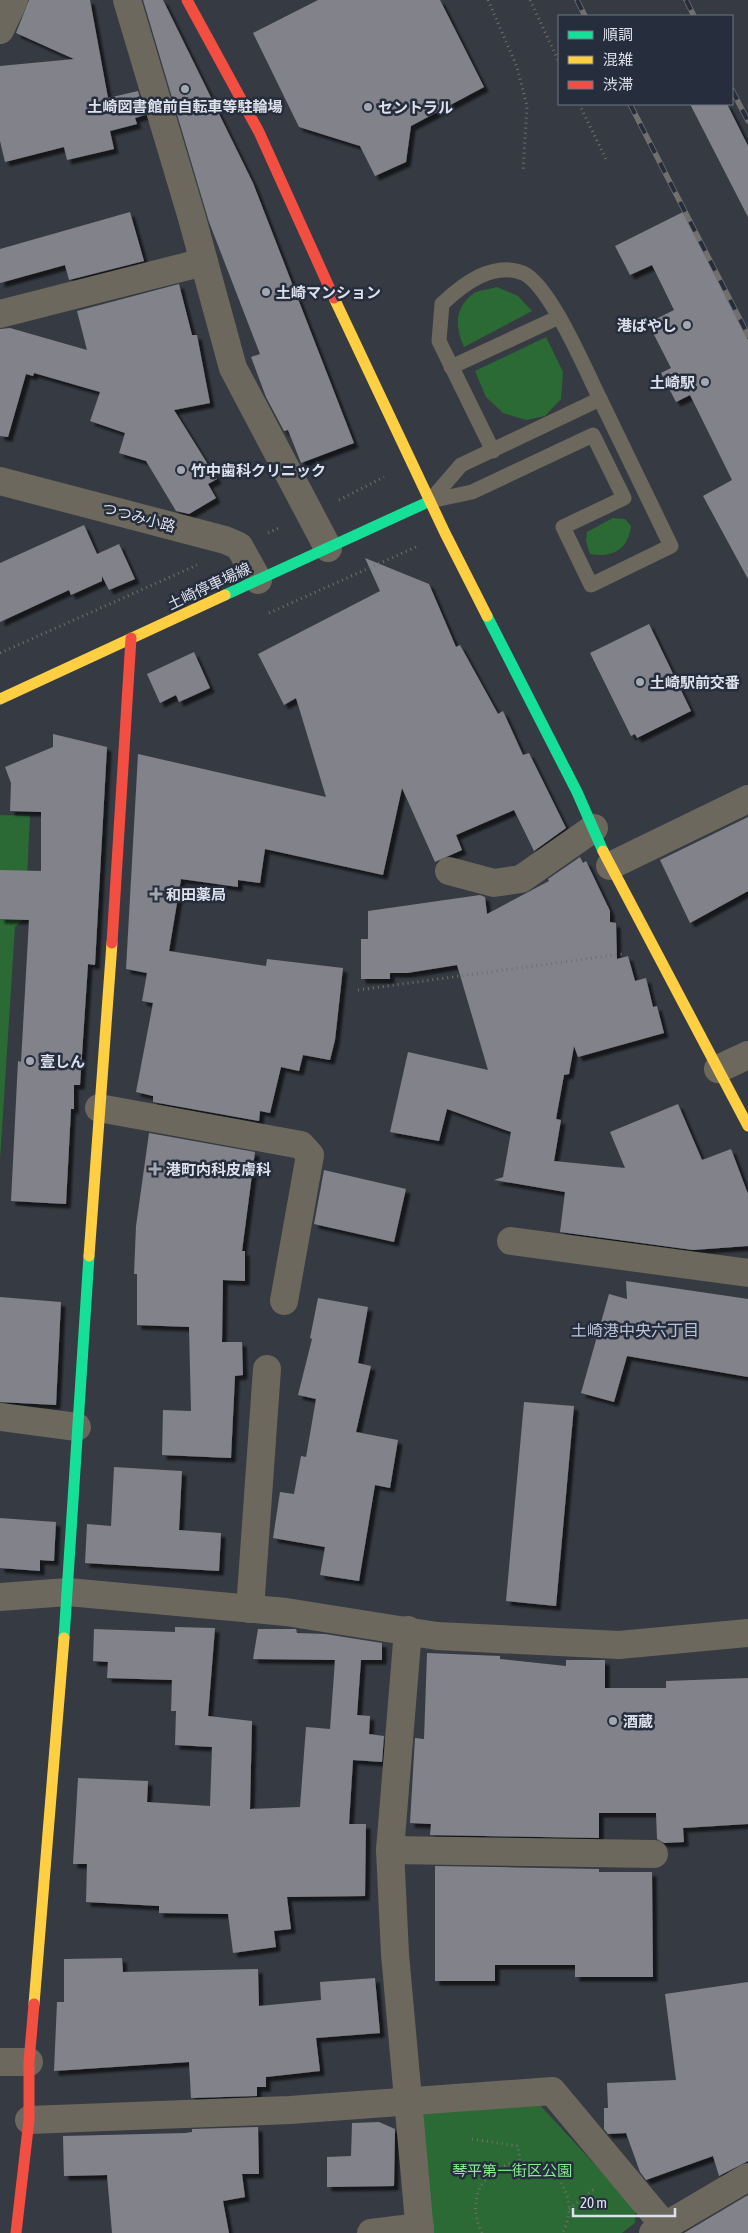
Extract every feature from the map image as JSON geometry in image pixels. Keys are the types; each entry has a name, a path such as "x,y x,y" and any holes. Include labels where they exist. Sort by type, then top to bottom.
{"street":[{"path":"0,30 14,0"},
{"path":"126,0 204,262 233,368 328,548"},
{"path":"187,0 259,132 430,501 577,792 610,866 748,1126"},
{"path":"0,314 204,262"},
{"name":"つつみ小路","path":"0,481 225,540 239,546 258,580"},
{"name":"土崎停車場線","path":"0,699 430,501"},
{"path":"16,2233 29,2120 29,2062 68,1592 77,1427 110,971 131,638"},
{"path":"610,866 748,799"},
{"path":"450,871 494,883 521,879 594,828"},
{"path":"718,1069 748,1055"},
{"path":"99,1108 301,1145 310,1155 284,1301"},
{"path":"511,1241 748,1272"},
{"path":"250,1609 268,1368"},
{"path":"0,1416 77,1427"},
{"path":"0,1596 68,1592 286,1612 437,1636 619,1645 748,1633"},
{"path":"371,2233 420,2230 395,1954 390,1850 408,1630"},
{"path":"390,1850 654,1854"},
{"path":"0,2062 29,2062"},
{"path":"29,2120 290,2110 552,2091 659,2229 748,2177"}],"lane":[{"path":"430,501 472,492 593,434 624,498 563,527 591,585 671,546 551,300 524,274 497,270 464,284 442,304 439,342 493,450"},
{"path":"451,367 559,317"},
{"path":"430,501 461,465 600,399"}],"path":[{"path":"488,0 517,67 528,106 524,171"},
{"path":"530,0 558,60"},
{"path":"579,105 606,159"},
{"path":"358,990 560,961 655,950"},
{"path":"472,2139 518,2146 520,2162"},
{"path":"482,2233 476,2220 475,2204 479,2188 488,2175 500,2166 520,2162 530,2162 544,2167 556,2175 564,2188 569,2210 562,2233"}],"green space":[{"path":"497,287 518,296 532,311 464,347 458,325 458,318 463,305 474,293"},
{"path":"546,337 563,372 561,399 545,416 526,420 503,413 486,397 475,371"},
{"path":"613,518 625,519 631,526 623,546 605,555 590,554 586,541 587,532"},
{"path":"0,815 30,816 25,918 15,927 0,1160"},
{"name":"琴平第一街区公園","path":"539,2104 635,2208 635,2223 622,2233 430,2233 420,2113"}],"building":[{"path":"29,0 90,0 108,98 138,91 145,115 135,118 137,124 110,131 114,149 67,160 64,147 5,162 0,141 0,66 74,59 16,33"},
{"name":"土崎マンション","path":"143,0 163,0 253,183 354,443 301,463 288,430 284,431 266,397 251,357 260,354 209,222"},
{"name":"セントラル","path":"318,0 440,0 484,87 411,126 406,162 375,176 360,146 299,127 253,33"},
{"path":"691,105 728,105 748,146 748,217"},
{"path":"130,212 144,261 69,280 65,265 0,283 0,249"},
{"path":"683,212 748,340 748,579 703,496 732,480 690,395 676,402 661,373 671,368 648,323 674,310 652,265 630,275 615,246"},
{"path":"179,284 192,335 197,335 210,403 174,410 217,479 208,484 216,498 189,514 176,511 146,461 119,453 125,433 90,421 100,392 34,373 33,376 26,374 8,437 0,436 0,329 10,328 87,350 77,311"},
{"path":"84,525 97,554 119,544 135,579 109,590 102,576 102,581 71,595 69,590 0,622 0,563"},
{"path":"365,558 429,584 456,647 460,645 498,714 503,711 523,755 529,753 566,828 534,851 514,810 456,835 462,850 435,862 402,788 383,875 265,849 260,883 238,880 238,887 181,879 169,951 266,966 267,959 343,968 335,1040 330,1060 303,1055 299,1071 281,1067 270,1113 260,1111 259,1121 153,1102 153,1096 136,1092 153,1003 142,1001 147,973 126,969 138,754 326,797 296,698 284,705 258,654 380,591"},
{"name":"土崎駅前交番","path":"649,624 691,711 637,738 635,734 631,736 590,653"},
{"path":"194,652 210,688 179,702 176,695 160,703 147,674"},
{"path":"53,734 107,747 95,965 88,964 80,1085 74,1085 74,1109 71,1109 66,1204 11,1201 18,1061 21,1062 29,920 0,919 0,870 41,871 41,812 10,811 11,783 5,767 53,747"},
{"path":"748,817 748,891 690,923 660,860"},
{"path":"580,857 583,863 586,861 610,911 610,922 616,923 617,959 628,956 635,981 646,978 653,1007 657,1006 664,1033 578,1057 574,1046 569,1074 564,1075 556,1119 561,1120 554,1161 625,1168 610,1132 678,1104 702,1160 731,1149 748,1194 748,1246 693,1250 560,1232 565,1192 494,1180 503,1177 511,1132 447,1109 439,1141 390,1132 408,1052 488,1070 457,965 407,973 390,973 390,979 361,979 361,939 368,939 368,911 480,895 485,897 487,914 549,881 548,879"},
{"path":"149,1133 255,1152 242,1251 245,1251 245,1281 223,1280 222,1342 242,1342 243,1375 235,1376 231,1458 162,1455 163,1410 191,1411 189,1327 137,1325 137,1274 134,1274 136,1226"},
{"path":"324,1170 406,1189 394,1242 314,1224"},
{"path":"626,1281 748,1299 748,1377 627,1356 614,1402 581,1393 609,1294 627,1299"},
{"path":"0,1297 61,1302 56,1405 0,1402"},
{"path":"318,1298 368,1307 358,1363 371,1366 356,1432 398,1440 390,1488 375,1485 359,1581 320,1575 325,1547 273,1538 280,1492 294,1494 301,1456 306,1457 316,1399 298,1395 312,1339 310,1338"},
{"path":"524,1402 574,1406 556,1606 506,1601"},
{"path":"114,1467 182,1471 179,1530 221,1533 219,1571 85,1563 87,1524 111,1526"},
{"path":"0,1518 56,1522 54,1561 40,1560 40,1571 0,1568"},
{"path":"175,1627 215,1628 208,1716 252,1721 250,1809 300,1807 306,1727 330,1729 335,1660 253,1659 258,1629 296,1629 297,1633 325,1634 382,1643 382,1660 361,1660 357,1715 370,1716 369,1734 384,1736 382,1762 353,1760 349,1824 366,1824 365,1896 287,1897 291,1929 274,1931 276,1947 233,1953 228,1914 159,1913 159,1906 86,1902 87,1864 73,1864 78,1778 148,1781 147,1802 210,1806 212,1747 175,1745 176,1711 171,1711 172,1680 107,1678 108,1662 93,1661 94,1629 175,1632"},
{"path":"427,1653 500,1656 500,1659 566,1666 566,1660 605,1660 605,1688 666,1688 666,1681 748,1678 748,1824 683,1828 684,1842 664,1843 657,1839 656,1813 599,1813 599,1838 430,1835 431,1824 410,1823 415,1738 424,1739"},
{"path":"435,1866 599,1869 599,1872 652,1872 653,1977 575,1977 575,1965 495,1965 495,1981 435,1981"},
{"path":"122,1958 123,1972 258,1969 259,2006 321,2000 320,1982 375,1978 380,2033 316,2038 320,2071 266,2077 266,2087 257,2087 257,2096 191,2098 189,2062 54,2071 57,2002 64,2002 64,1959"},
{"path":"748,1982 748,2161 719,2176 713,2156 646,2180 640,2172 626,2133 608,2134 604,2129 604,2108 608,2108 607,2083 676,2080 665,1994"},
{"path":"379,2122 395,2129 394,2186 327,2187 327,2157 351,2156 352,2123"},
{"path":"258,2127 259,2174 242,2174 245,2197 223,2201 229,2233 112,2233 107,2175 64,2176 63,2136 185,2133 192,2132 192,2129"},
{"path":"748,2195 748,2233 684,2233"}],"railway":[{"path":"577,0 584,15"},
{"path":"686,0 694,15"},
{"path":"733,92 748,121"},
{"path":"631,105 748,335"}],"traffic: fast":[{"path":"225,595 430,501"},
{"path":"487,616 577,792 603,851"},
{"path":"64,1638 89,1256"}],"traffic: slow":[{"path":"334,298 445,533 487,616"},
{"path":"0,699 225,595"},
{"path":"603,851 748,1126"},
{"path":"89,1256 112,943"},
{"path":"34,2004 64,1638"}],"traffic: jam":[{"path":"187,0 259,132 334,298"},
{"path":"112,943 131,638"},
{"path":"16,2233 29,2120 29,2062 34,2004"}],"place":[{"name":"土崎図書館前自転車等駐輪場","path":"185,89"},
{"name":"セントラル","path":"368,107"},
{"name":"土崎マンション","path":"266,292"},
{"name":"港ばやし","path":"687,325"},
{"name":"土崎駅","path":"705,382"},
{"name":"竹中歯科クリニック","path":"181,470"},
{"name":"土崎駅前交番","path":"640,682"},
{"name":"和田薬局","path":"156,894"},
{"name":"壹しん","path":"30,1061"},
{"name":"港町内科皮膚科","path":"155,1169"},
{"name":"酒蔵","path":"613,1721"}],"district":[{"name":"土崎港中央六丁目","path":"635,1330"}]}
